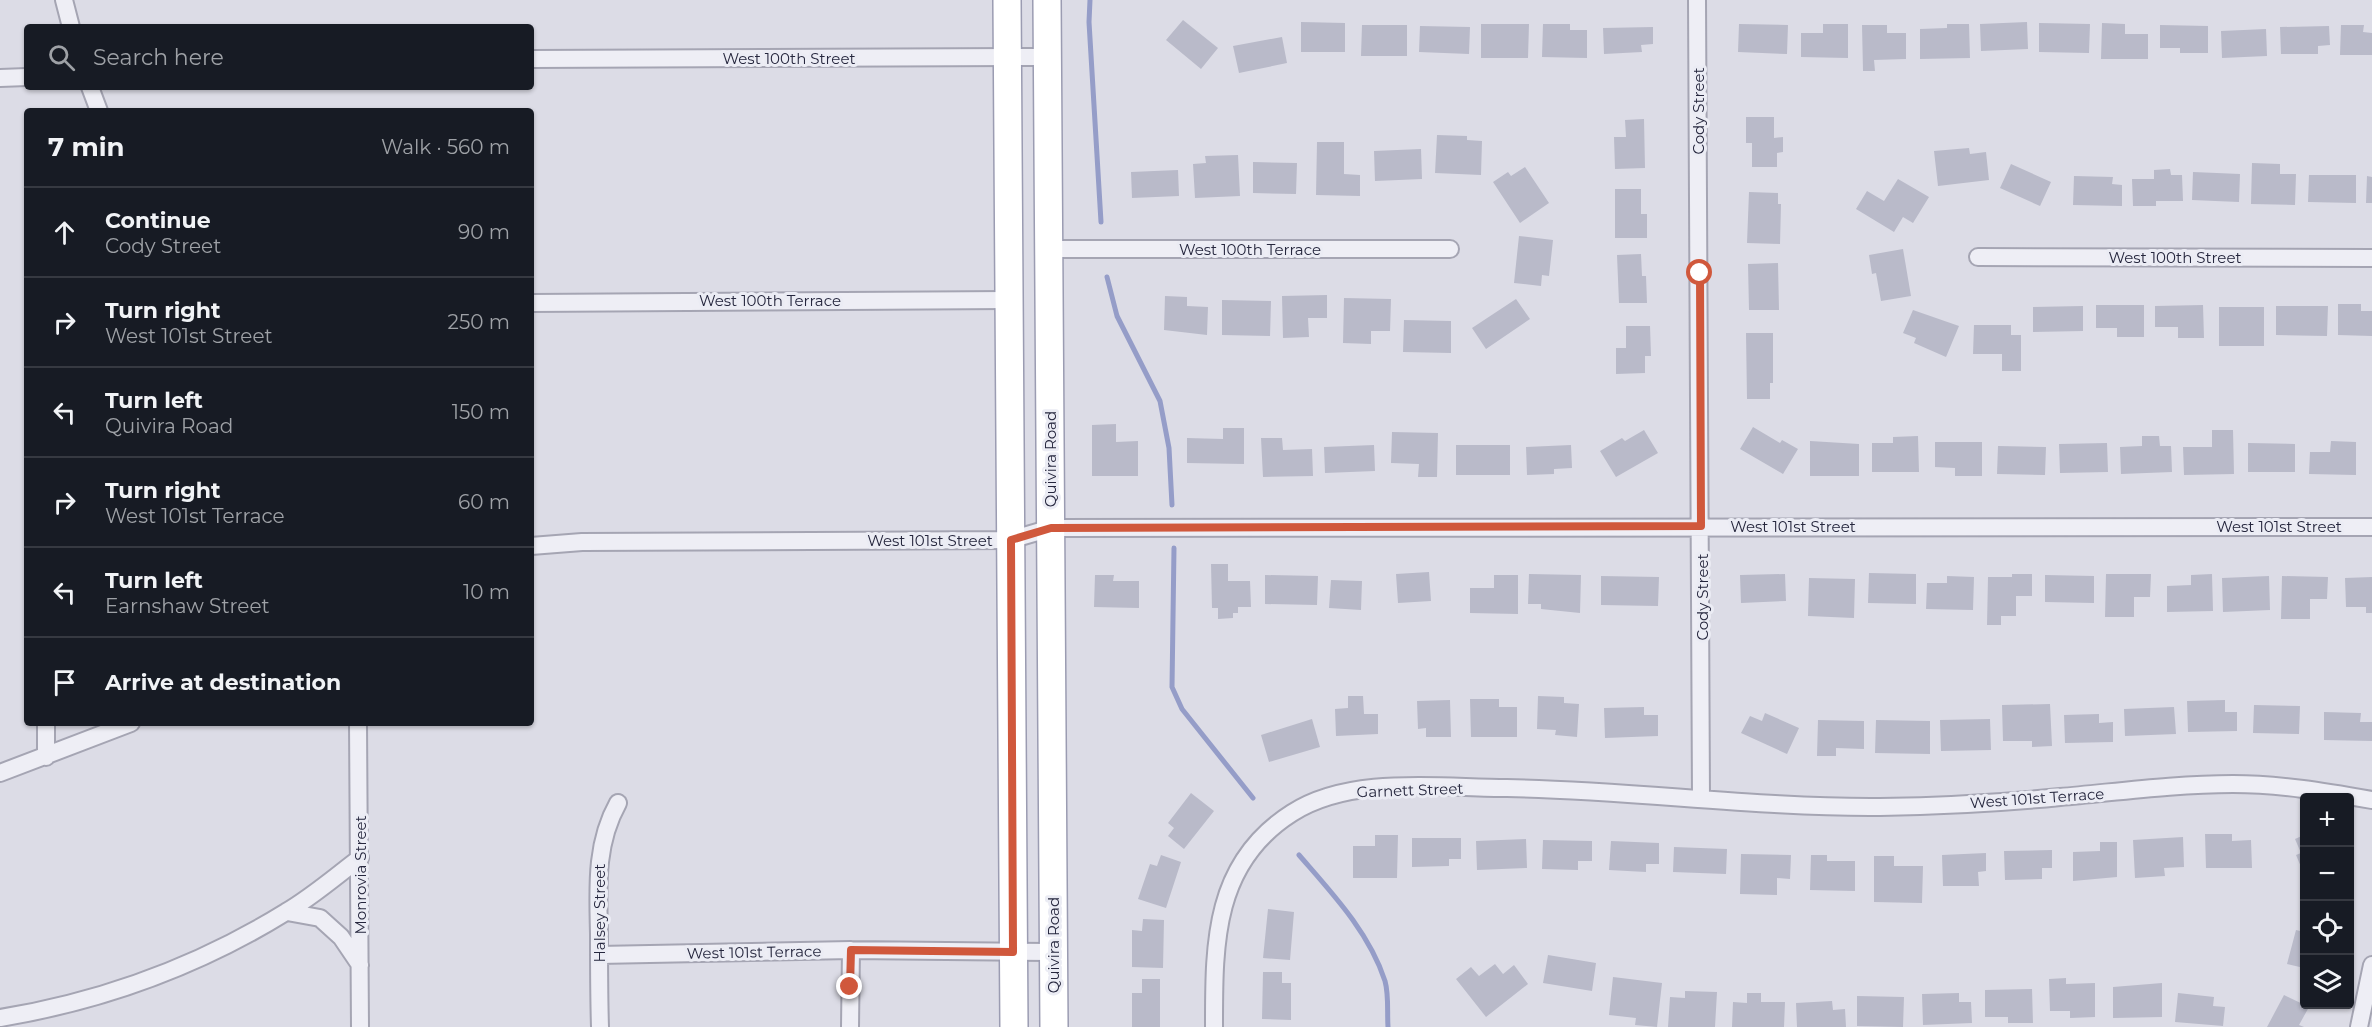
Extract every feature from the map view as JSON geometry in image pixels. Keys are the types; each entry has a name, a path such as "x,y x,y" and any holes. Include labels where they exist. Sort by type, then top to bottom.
{"main road":[{"path":"1007,0 1014,1027"},
{"name":"Quivira Road","path":"1047,0 1054,1027"}],"street":[{"path":"64,0 70,24"},
{"name":"Cody Street","path":"1697,0 1701,798"},
{"name":"West 100th Street","path":"534,58 1047,57"},
{"path":"0,78 24,77"},
{"path":"91,90 98,108"},
{"name":"West 100th Terrace","path":"1049,249 1450,249"},
{"name":"West 100th Street","path":"1978,257 2372,258"},
{"name":"West 100th Terrace","path":"534,303 1009,300"},
{"name":"West 101st Street","path":"534,546 592,542 1011,540 1051,528 2372,526"},
{"path":"46,726 46,757"},
{"path":"0,773 124,726"},
{"name":"Monrovia Street","path":"358,726 360,1027"},
{"name":"West 101st Terrace","path":"1701,798 1793,805 1880,807 1973,804 2233,784 2292,787 2372,800"},
{"name":"Garnett Street","path":"1214,1027 1216,938 1228,890 1244,860 1257,844 1276,825 1306,805 1339,793 1372,788 1556,789 1701,798"},
{"name":"Halsey Street","path":"600,1027 598,872 601,846 608,821 618,802"},
{"path":"0,1018 54,1009 120,991 209,956 287,912 360,858"},
{"path":"287,912 320,918 341,937 360,965"},
{"path":"850,1027 851,950"},
{"name":"West 101st Terrace","path":"599,955 851,950 1053,952"},
{"path":"2359,1027 2372,965"}],"building":[{"path":"1183,20 1218,48 1201,69 1166,40"},
{"path":"1301,22 1345,23 1345,52 1301,52"},
{"path":"2027,22 2028,49 1981,51 1980,24"},
{"path":"2039,23 2090,24 2089,53 2039,52"},
{"path":"2102,23 2125,24 2125,34 2148,34 2148,59 2101,59"},
{"path":"1481,24 1529,24 1528,58 1481,58"},
{"path":"1543,24 1570,24 1570,30 1587,30 1587,58 1542,57"},
{"path":"1739,24 1788,25 1787,54 1738,52"},
{"path":"1823,24 1848,24 1848,58 1801,57 1801,33 1823,33"},
{"path":"1947,24 1969,24 1970,58 1920,59 1920,29 1947,28"},
{"path":"1362,25 1407,25 1407,56 1361,56"},
{"path":"1862,25 1887,25 1887,33 1906,33 1906,59 1874,60 1875,71 1863,71"},
{"path":"2160,25 2208,26 2208,53 2180,53 2180,48 2160,48"},
{"path":"2341,25 2364,25 2363,32 2372,33 2372,55 2340,55"},
{"path":"1420,26 1470,27 1469,54 1419,52"},
{"path":"2329,26 2330,45 2318,46 2318,54 2281,54 2280,27"},
{"path":"1653,27 1653,44 1641,45 1642,52 1604,54 1603,28"},
{"path":"2266,29 2267,56 2222,58 2221,31"},
{"path":"1282,37 1287,63 1239,73 1233,46"},
{"path":"1746,117 1774,117 1774,138 1783,137 1783,152 1777,153 1777,167 1752,167 1752,143 1746,143"},
{"path":"1644,119 1645,168 1615,169 1614,137 1626,137 1625,120"},
{"path":"1437,135 1467,136 1467,140 1482,141 1481,175 1435,173"},
{"path":"1317,142 1344,142 1344,174 1360,175 1360,196 1316,195"},
{"path":"1969,148 1970,154 1986,152 1989,180 1938,186 1934,151"},
{"path":"1421,149 1422,179 1375,181 1374,151"},
{"path":"1238,155 1240,196 1195,198 1193,164 1206,163 1205,156"},
{"path":"1253,162 1297,163 1296,194 1253,193"},
{"path":"2252,163 2280,164 2280,174 2296,174 2295,205 2251,204"},
{"path":"2011,164 2051,182 2040,206 2000,188"},
{"path":"1525,167 1549,203 1520,223 1493,182 1508,172 1511,176"},
{"path":"2170,169 2171,175 2182,175 2183,201 2156,201 2156,206 2133,206 2132,179 2154,179 2154,170"},
{"path":"1178,170 1179,196 1132,198 1131,172"},
{"path":"2193,172 2240,174 2239,202 2192,200"},
{"path":"2309,175 2356,175 2356,203 2308,202"},
{"path":"2074,176 2113,177 2112,184 2122,185 2122,206 2073,205"},
{"path":"2367,176 2372,177 2372,203 2366,203"},
{"path":"1898,179 1929,197 1913,223 1903,217 1894,232 1856,209 1867,191 1884,201"},
{"path":"1615,189 1641,189 1641,214 1647,214 1647,238 1615,238"},
{"path":"1749,192 1778,193 1778,204 1781,204 1780,244 1747,243"},
{"path":"1519,236 1553,240 1549,276 1542,275 1541,286 1514,283"},
{"path":"1903,249 1911,296 1881,301 1876,273 1872,274 1869,255"},
{"path":"1641,254 1642,276 1646,276 1647,303 1619,303 1617,255"},
{"path":"1778,263 1779,310 1749,310 1748,264"},
{"path":"1327,295 1327,318 1308,318 1309,337 1283,338 1282,296"},
{"path":"1165,296 1187,297 1187,306 1208,307 1207,335 1164,330"},
{"path":"1344,298 1391,299 1390,331 1371,331 1371,344 1343,343"},
{"path":"1516,299 1530,319 1486,349 1472,328"},
{"path":"1222,300 1271,301 1270,336 1222,335"},
{"path":"2338,304 2361,304 2361,311 2372,311 2372,336 2338,335"},
{"path":"2096,305 2144,305 2144,337 2117,337 2117,328 2096,328"},
{"path":"2203,305 2204,338 2178,338 2178,327 2155,327 2155,306"},
{"path":"2083,306 2083,331 2033,332 2033,307"},
{"path":"2276,306 2328,306 2327,336 2276,335"},
{"path":"2219,307 2264,307 2264,346 2219,346"},
{"path":"1913,310 1959,326 1946,357 1914,343 1916,338 1903,333"},
{"path":"1404,320 1451,321 1451,353 1403,352"},
{"path":"1974,325 2011,325 2011,335 2021,335 2021,371 2002,371 2002,354 1973,354"},
{"path":"1626,326 1650,326 1651,356 1645,356 1645,373 1616,374 1616,348 1626,348"},
{"path":"1746,333 1773,333 1773,383 1770,383 1770,399 1747,399"},
{"path":"1116,424 1116,442 1138,441 1138,476 1092,476 1092,425"},
{"path":"1753,427 1780,443 1782,440 1798,449 1783,474 1740,449"},
{"path":"1223,428 1244,428 1244,464 1187,463 1187,438 1223,439"},
{"path":"1644,430 1658,453 1616,477 1600,451 1622,438 1625,441"},
{"path":"2212,430 2233,430 2234,474 2184,475 2183,447 2212,447"},
{"path":"1392,432 1438,433 1437,477 1418,477 1419,464 1391,463"},
{"path":"1918,436 1919,472 1872,472 1872,443 1893,443 1893,437"},
{"path":"2142,436 2159,436 2160,446 2171,446 2172,472 2121,474 2120,447 2142,446"},
{"path":"1261,438 1282,438 1283,450 1312,449 1313,476 1263,477"},
{"path":"1810,441 1859,444 1859,476 1810,476"},
{"path":"2331,441 2356,442 2356,475 2309,474 2310,452 2330,452"},
{"path":"1935,442 1982,442 1982,476 1955,476 1955,468 1935,467"},
{"path":"2107,443 2108,472 2060,473 2059,444"},
{"path":"2248,443 2295,444 2295,472 2248,472"},
{"path":"1374,445 1375,471 1325,473 1324,447"},
{"path":"1456,445 1510,445 1510,475 1456,475"},
{"path":"1571,445 1572,468 1554,469 1554,474 1527,475 1526,447"},
{"path":"1998,446 2046,447 2045,475 1997,474"},
{"path":"1211,564 1228,564 1228,581 1250,581 1251,607 1238,607 1238,613 1233,613 1233,618 1218,619 1218,608 1212,608"},
{"path":"1429,572 1431,601 1398,603 1396,574"},
{"path":"1869,573 1916,574 1916,604 1868,603"},
{"path":"1529,574 1581,575 1580,613 1541,609 1541,604 1528,604"},
{"path":"1785,574 1786,601 1741,603 1740,575"},
{"path":"2012,574 2032,574 2032,596 2016,596 2016,616 2001,616 2001,625 1987,625 1988,577 2012,577"},
{"path":"2106,574 2151,574 2150,597 2134,597 2134,617 2105,617"},
{"path":"2212,574 2213,611 2167,612 2167,586 2191,585 2191,575"},
{"path":"1095,575 1114,575 1113,581 1139,581 1139,608 1094,607"},
{"path":"1265,575 1318,576 1317,605 1265,604"},
{"path":"1494,575 1518,575 1518,614 1470,613 1470,588 1494,588"},
{"path":"2045,575 2094,576 2094,603 2045,602"},
{"path":"1601,576 1659,577 1658,606 1601,605"},
{"path":"1947,576 1974,577 1973,610 1926,609 1927,583 1947,583"},
{"path":"2269,576 2270,610 2223,612 2222,578"},
{"path":"2282,576 2328,577 2327,599 2310,599 2310,619 2281,619"},
{"path":"2372,577 2372,613 2366,613 2366,607 2346,607 2345,578"},
{"path":"1809,578 1855,579 1854,618 1808,616"},
{"path":"1331,580 1362,581 1361,610 1329,608"},
{"path":"1348,696 1363,696 1364,714 1378,714 1378,734 1336,736 1335,709 1348,708"},
{"path":"1538,696 1564,697 1564,703 1579,704 1577,737 1555,735 1556,730 1537,729"},
{"path":"1470,699 1499,699 1499,707 1517,707 1517,737 1471,737"},
{"path":"1450,700 1451,737 1426,737 1426,728 1418,729 1417,701"},
{"path":"2225,700 2225,712 2237,712 2237,731 2188,732 2187,701"},
{"path":"2050,704 2052,746 2032,747 2032,741 2003,741 2002,705"},
{"path":"2254,705 2300,706 2299,734 2253,733"},
{"path":"1644,707 1644,715 1658,715 1658,736 1605,738 1604,708"},
{"path":"2174,707 2176,734 2125,736 2124,709"},
{"path":"2324,712 2361,713 2360,722 2372,722 2372,741 2324,740"},
{"path":"1765,713 1799,728 1787,754 1741,733 1750,716 1762,721"},
{"path":"2099,714 2099,723 2113,722 2113,742 2065,743 2064,715"},
{"path":"1312,719 1320,747 1269,762 1261,735"},
{"path":"1990,719 1991,750 1941,751 1940,720"},
{"path":"1818,720 1864,721 1864,749 1836,748 1836,756 1817,756"},
{"path":"1876,720 1930,721 1930,754 1875,753"},
{"path":"1191,793 1214,811 1184,849 1168,836 1174,828 1168,823"},
{"path":"2205,834 2232,834 2232,841 2251,840 2252,868 2206,868"},
{"path":"1375,835 1398,835 1397,878 1353,878 1353,846 1375,846"},
{"path":"2183,837 2184,867 2164,868 2165,876 2135,878 2133,840"},
{"path":"2300,837 2300,851 2295,839"},
{"path":"1412,838 1461,838 1461,859 1449,859 1449,866 1412,867"},
{"path":"1526,839 1527,868 1477,870 1476,841"},
{"path":"1543,840 1592,841 1592,861 1578,861 1578,870 1542,869"},
{"path":"1611,841 1659,843 1659,864 1646,864 1646,872 1609,870"},
{"path":"2100,842 2117,842 2117,877 2073,881 2073,852 2100,851"},
{"path":"1674,847 1727,849 1726,874 1673,872"},
{"path":"2052,850 2052,868 2042,868 2042,879 2005,880 2004,851"},
{"path":"1986,853 1986,871 1978,872 1979,886 1943,886 1942,855"},
{"path":"1741,854 1791,855 1790,879 1777,878 1777,895 1740,894"},
{"path":"1161,855 1181,862 1166,908 1138,899 1150,864 1157,866"},
{"path":"1811,855 1827,855 1827,861 1855,861 1855,891 1810,890"},
{"path":"1874,856 1894,856 1894,866 1923,866 1922,903 1874,902"},
{"path":"1268,909 1294,912 1290,960 1263,958"},
{"path":"1143,919 1164,920 1163,968 1132,967 1132,930 1142,931"},
{"path":"2296,930 2300,931 2300,967 2287,964"},
{"path":"1548,955 1596,963 1592,991 1543,983"},
{"path":"1495,964 1503,974 1514,965 1528,984 1486,1017 1456,979 1471,967 1479,976"},
{"path":"1263,972 1282,972 1282,983 1291,983 1291,1020 1262,1019"},
{"path":"1613,977 1662,983 1657,1027 1635,1025 1636,1018 1609,1015"},
{"path":"2066,978 2066,984 2095,983 2095,1017 2070,1018 2070,1011 2050,1011 2049,979"},
{"path":"1142,979 1160,979 1160,1027 1132,1027 1132,993 1142,993"},
{"path":"2162,983 2162,1017 2113,1018 2113,987"},
{"path":"2032,989 2033,1023 2008,1023 2008,1017 1985,1017 1985,990"},
{"path":"1685,991 1717,992 1715,1027 1668,1027 1670,997 1685,998"},
{"path":"1747,993 1761,993 1761,1002 1785,1002 1784,1027 1732,1027 1733,1002 1747,1003"},
{"path":"1959,993 1959,1002 1971,1002 1972,1023 1923,1025 1922,994"},
{"path":"2178,993 2214,997 2213,1006 2225,1007 2223,1026 2175,1022"},
{"path":"2284,995 2300,1003 2300,1009 2308,1009 2299,1025 2304,1027 2267,1027"},
{"path":"1857,996 1904,997 1903,1027 1857,1026"},
{"path":"1832,1001 1833,1010 1845,1009 1846,1027 1797,1027 1796,1003"}],"waterway":[{"path":"1090,0 1089,22 1101,222"},
{"path":"1107,277 1117,316 1160,401 1169,448 1172,505"},
{"path":"1174,548 1172,687 1182,709 1253,798"},
{"path":"1299,855 1348,914 1378,963 1386,986 1388,1027"}],"route":[{"path":"850,987 851,950 1013,952 1011,540 1051,528 1701,526 1700,273"}]}
